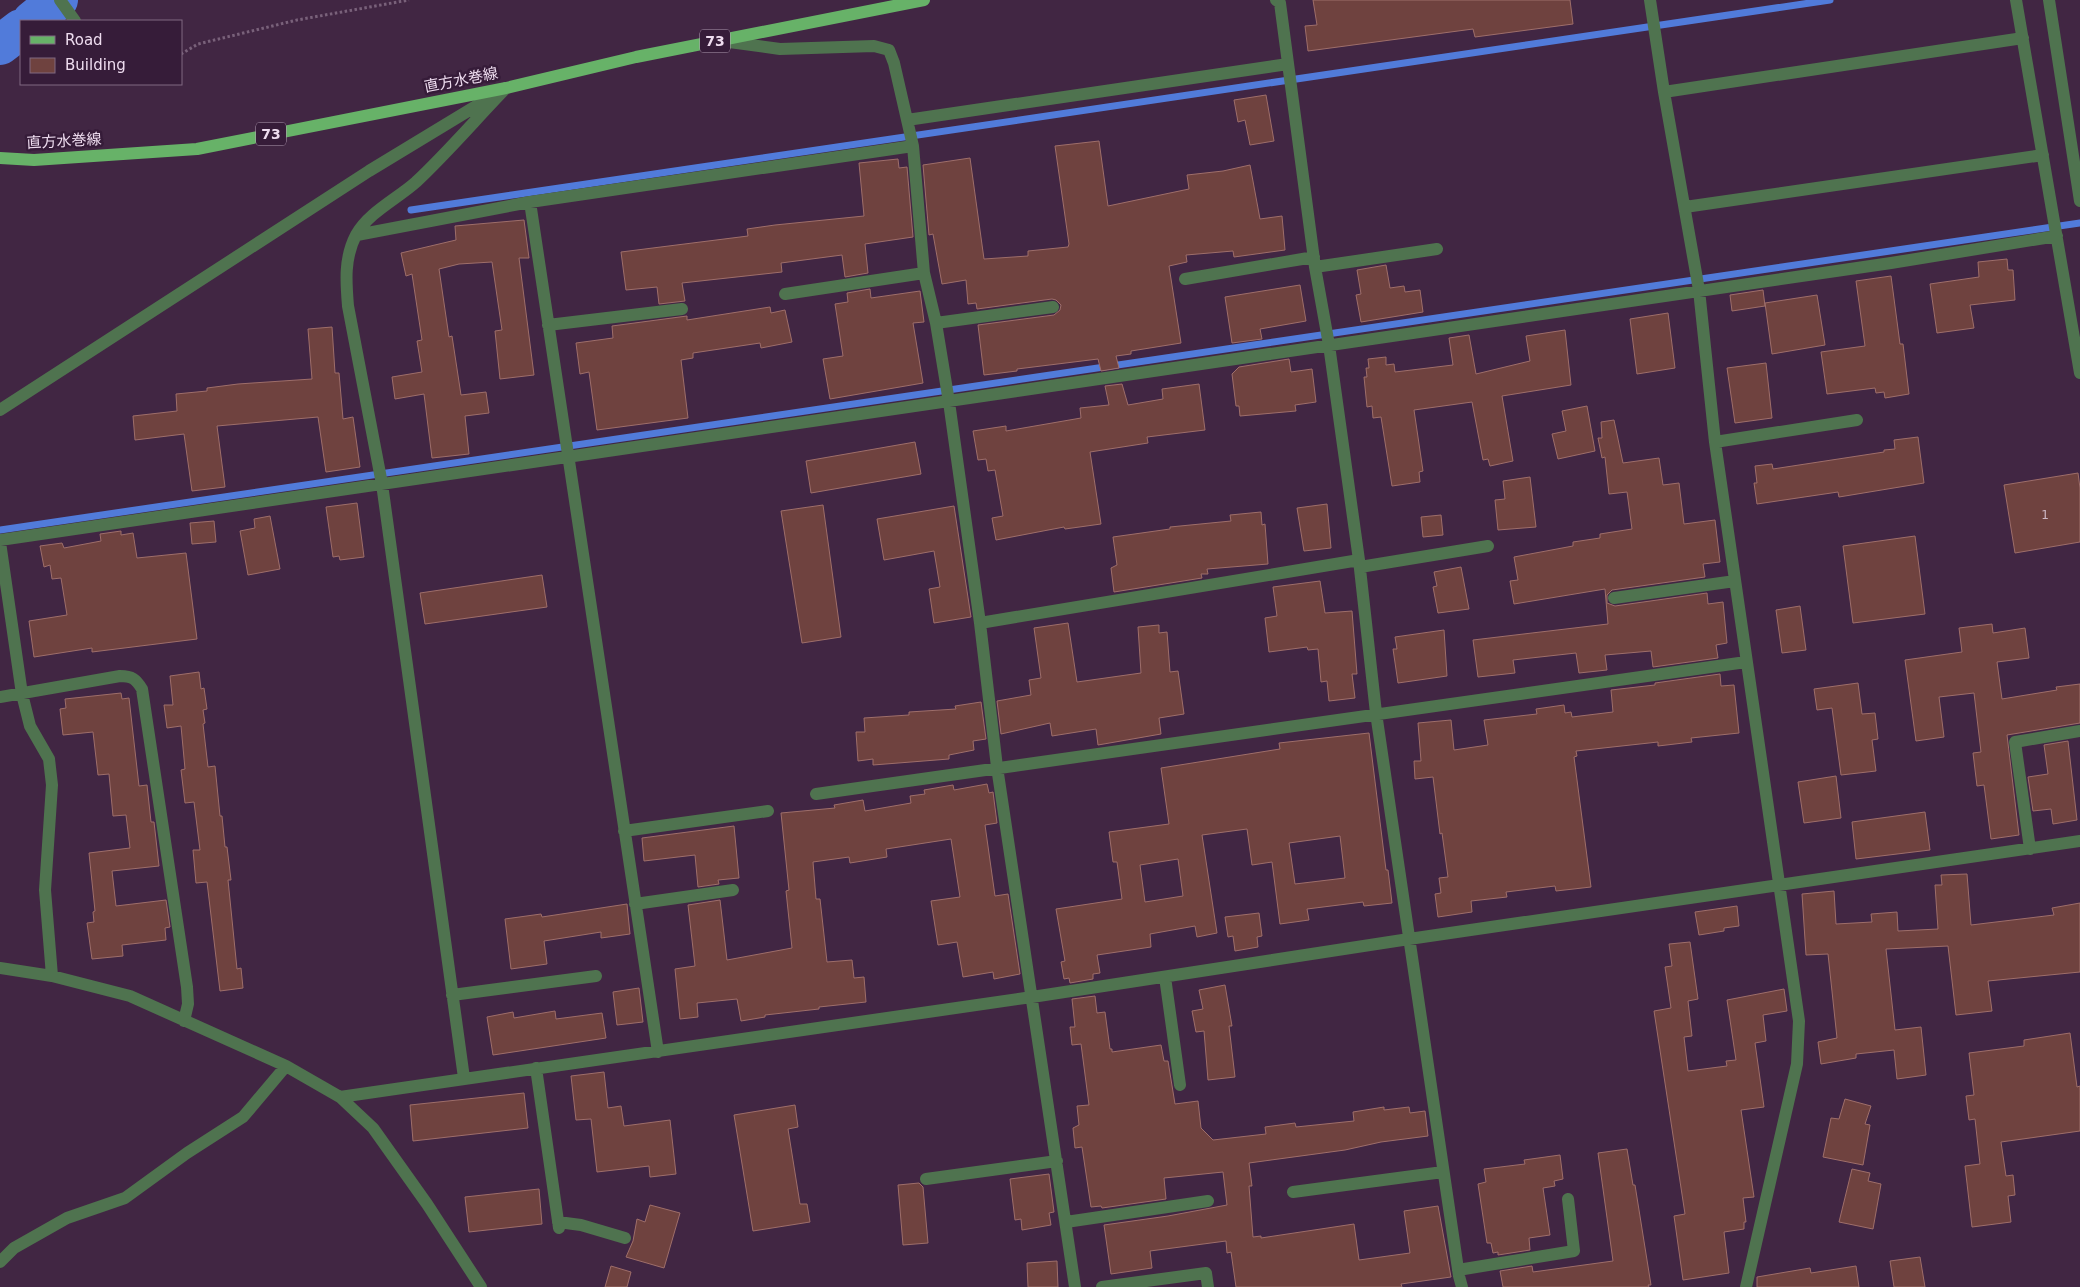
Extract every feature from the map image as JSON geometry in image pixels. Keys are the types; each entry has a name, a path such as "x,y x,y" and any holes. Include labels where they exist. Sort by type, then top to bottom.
{"main road":[{"name":"直方水巻線","path":"0,158 34,160 197,149 506,88 636,57 924,0"}],"street":[{"path":"60,0 74,20"},
{"path":"1276,0 1280,3 1314,262 1328,337 1360,564 1376,713 1443,1172 1462,1287"},
{"path":"1650,0 1697,282 1715,442 1799,1021 1798,1064 1746,1287"},
{"path":"2016,0 2080,373"},
{"path":"2049,0 2080,201"},
{"path":"1664,92 2023,38"},
{"path":"719,40 780,49 874,46 889,50 894,63 910,135 924,273 936,323 947,394 980,623 997,767 1075,1287"},
{"path":"357,235 530,202 910,135 1289,74"},
{"path":"464,1078 381,477 348,306 346,280 348,259 357,235 373,216 415,182 506,88"},
{"path":"0,410 369,171 506,88"},
{"path":"1685,207 2043,155"},
{"path":"530,202 658,1052"},
{"path":"52,976 45,890 52,785 49,759 30,726 22,694 0,541 381,477 1697,282 1891,263 2056,227"},
{"path":"1185,278 1437,249"},
{"path":"785,294 924,273"},
{"path":"936,323 1053,307"},
{"path":"548,325 682,309"},
{"path":"1715,442 1857,420"},
{"path":"980,623 1488,546"},
{"path":"1614,598 1735,580"},
{"path":"816,794 1376,713 1746,662"},
{"path":"0,697 120,676 130,676 137,680 142,689 187,987 188,1004 184,1021"},
{"path":"2030,849 2015,742 2080,731"},
{"path":"624,831 768,811"},
{"path":"340,1096 1032,998 1409,939 2080,841"},
{"path":"635,904 734,890"},
{"path":"0,968 52,976 130,996 286,1066 340,1096 373,1128 427,1204 481,1287"},
{"path":"452,995 596,976"},
{"path":"1164,977 1180,1085"},
{"path":"0,1262 14,1248 67,1218 125,1198 187,1152 243,1117 286,1066"},
{"path":"536,1068 558,1225 581,1225 625,1238"},
{"path":"926,1180 1057,1161"},
{"path":"1293,1192 1443,1172"},
{"path":"1458,1270 1574,1251 1568,1199"},
{"path":"1066,1222 1208,1201"},
{"path":"1102,1287 1206,1273 1208,1287"}],"path":[{"path":"182,53 198,44 297,20 409,0"}],"building":[{"path":"1313,0 1570,0 1573,24 1475,37 1473,29 1308,51 1305,26 1317,25"},
{"path":"1266,95 1274,141 1250,145 1245,120 1238,122 1234,100"},
{"path":"1099,141 1108,206 1189,189 1187,175 1223,171 1250,165 1260,219 1282,216 1285,250 1234,257 1233,251 1186,255 1187,262 1169,266 1181,343 1131,351 1131,354 1116,356 1119,368 1101,371 1098,359 984,375 978,325 1054,315 1060,310 1061,305 1052,299 977,309 976,303 968,304 966,280 942,284 933,234 929,235 923,165 970,158 984,259 1028,256 1028,251 1068,247 1069,244 1055,146"},
{"path":"898,159 899,168 907,167 913,237 865,244 868,273 845,277 842,255 781,263 782,272 682,283 685,301 659,304 657,287 626,290 621,252 748,236 747,229 864,216 859,163"},
{"path":"524,220 529,258 519,258 534,375 500,379 495,331 502,330 492,262 459,264 439,269 449,337 452,336 461,395 486,392 489,413 465,416 469,454 432,458 424,394 395,399 392,377 422,372 417,341 422,340 412,274 406,276 401,253 456,240 455,226"},
{"path":"2007,259 2008,270 2013,270 2015,300 1970,305 1974,328 1937,333 1930,284 1979,277 1978,262"},
{"path":"1386,265 1390,288 1404,286 1405,292 1420,290 1423,312 1361,322 1356,295 1361,294 1357,270"},
{"path":"1891,276 1900,344 1903,344 1909,394 1885,398 1884,392 1876,393 1875,388 1827,394 1821,352 1865,346 1856,281"},
{"path":"1300,285 1306,321 1260,329 1262,339 1232,343 1225,297"},
{"path":"870,289 871,298 920,291 924,322 913,323 923,383 830,399 823,359 843,356 835,304 848,302 847,293"},
{"path":"1763,290 1765,306 1732,311 1730,295"},
{"path":"1817,295 1825,345 1772,354 1765,303"},
{"path":"770,307 771,313 785,310 792,342 761,348 760,343 693,353 693,358 681,360 688,418 597,430 589,372 580,374 576,343 613,338 612,326 687,316 687,320"},
{"path":"1668,313 1675,368 1637,374 1630,319"},
{"path":"332,327 335,373 339,373 343,419 353,417 360,467 326,472 318,417 217,426 225,487 192,491 184,434 135,440 133,416 177,411 176,394 207,391 207,388 238,384 312,379 308,329"},
{"path":"1565,330 1571,385 1502,396 1513,461 1490,466 1488,459 1483,460 1472,402 1414,410 1423,471 1419,472 1420,482 1392,486 1381,417 1373,418 1372,406 1367,407 1364,377 1367,377 1366,368 1369,368 1368,359 1386,357 1386,365 1394,364 1395,372 1453,365 1449,338 1469,335 1476,374 1530,361 1526,336"},
{"path":"1289,359 1291,372 1312,369 1316,402 1295,405 1296,411 1240,416 1239,406 1236,406 1232,374 1239,367"},
{"path":"1766,363 1772,418 1735,423 1727,368"},
{"path":"1122,384 1128,405 1163,399 1162,389 1199,384 1205,430 1147,437 1148,443 1090,452 1101,524 1065,529 1064,527 996,540 992,518 1003,516 995,470 988,471 986,459 978,460 973,431 1006,426 1006,431 1081,418 1080,408 1109,405 1105,386"},
{"path":"1587,406 1595,451 1558,459 1552,434 1566,431 1562,411"},
{"path":"1614,420 1623,463 1659,458 1663,485 1679,483 1684,524 1715,520 1720,562 1703,564 1705,577 1612,590 1607,595 1607,603 1615,606 1707,593 1708,604 1723,602 1727,643 1716,645 1718,658 1653,667 1651,651 1605,655 1607,670 1579,673 1576,653 1513,660 1515,673 1478,677 1473,640 1608,624 1605,589 1514,604 1510,581 1518,580 1514,557 1573,546 1573,542 1600,538 1600,534 1632,529 1627,492 1609,494 1605,457 1602,458 1598,438 1602,438 1601,422"},
{"path":"1918,437 1924,483 1839,497 1838,492 1757,504 1754,483 1757,483 1755,466 1772,464 1773,469 1884,452 1884,450 1895,449 1894,440"},
{"path":"915,442 921,474 811,493 806,461"},
{"path":"2078,473 2080,488 2080,542 2015,553 2004,485"},
{"path":"1530,477 1536,527 1498,530 1495,500 1505,499 1503,481"},
{"path":"357,503 364,557 340,560 339,556 333,557 326,507"},
{"path":"1327,504 1331,548 1304,551 1297,508"},
{"path":"823,505 841,637 802,643 781,511"},
{"path":"954,506 971,617 934,623 929,589 940,587 934,551 884,560 877,519"},
{"path":"1261,512 1262,525 1265,524 1268,564 1207,569 1208,574 1201,574 1202,578 1114,592 1111,568 1117,565 1113,537 1170,529 1170,527 1231,521 1230,515"},
{"path":"1441,515 1443,535 1423,537 1421,517"},
{"path":"270,516 280,569 248,575 240,531 255,528 254,519"},
{"path":"214,521 216,542 192,544 190,523"},
{"path":"121,531 121,535 133,533 137,558 186,553 197,639 92,652 92,648 34,657 29,621 67,615 61,578 52,579 50,565 44,567 40,546 62,543 64,548 101,541 100,534"},
{"path":"1915,536 1925,614 1853,623 1843,546"},
{"path":"1461,567 1469,609 1438,613 1433,587 1437,586 1434,572"},
{"path":"542,575 547,607 425,624 420,593"},
{"path":"1320,581 1325,613 1352,611 1357,674 1352,674 1355,698 1329,701 1327,681 1321,682 1318,649 1308,650 1307,647 1269,652 1265,618 1277,616 1273,587"},
{"path":"1800,606 1806,650 1782,653 1776,610"},
{"path":"1068,623 1077,682 1141,673 1138,627 1159,625 1159,633 1167,632 1170,672 1178,671 1184,714 1159,718 1161,734 1098,745 1096,729 1052,736 1050,723 1001,734 997,701 1031,695 1029,680 1041,678 1034,628"},
{"path":"1992,624 1993,633 2025,628 2029,658 1997,662 2002,699 2057,690 2056,687 2080,684 2080,723 2007,735 2019,835 1991,839 1984,785 1977,786 1973,753 1981,752 1974,693 1939,697 1944,737 1916,741 1905,660 1962,652 1959,628"},
{"path":"1444,630 1447,676 1398,683 1393,649 1397,649 1395,637"},
{"path":"199,672 201,689 204,688 207,709 203,710 205,723 203,724 208,767 215,766 220,816 222,816 231,880 228,880 237,969 241,968 243,988 220,991 207,882 196,883 193,850 200,850 194,802 185,803 181,770 185,769 181,726 167,728 164,705 173,705 170,676"},
{"path":"1720,674 1721,686 1734,685 1739,733 1691,738 1692,742 1658,746 1658,742 1576,751 1577,756 1574,757 1591,887 1556,891 1555,886 1506,892 1507,897 1471,901 1472,912 1438,917 1435,894 1441,893 1439,878 1448,877 1442,833 1440,834 1433,777 1415,779 1414,761 1421,761 1418,723 1451,720 1454,750 1488,745 1484,720 1537,714 1536,709 1564,705 1565,713 1571,712 1572,717 1613,712 1611,690"},
{"path":"1858,683 1862,714 1875,713 1878,739 1872,740 1876,771 1841,775 1832,708 1817,710 1814,689"},
{"path":"121,693 122,699 129,698 139,786 147,785 151,822 154,822 159,866 112,871 116,906 166,900 170,927 165,928 166,940 122,945 123,956 92,959 87,923 94,922 93,912 95,911 89,853 130,848 126,815 113,816 109,774 98,775 93,732 63,735 60,709 66,708 65,699"},
{"path":"981,702 986,739 973,741 974,750 949,755 949,759 873,765 873,759 858,761 856,732 865,732 864,718 909,715 909,712 956,709 955,706"},
{"path":"1369,733 1386,870 1388,870 1392,903 1364,906 1363,902 1307,909 1309,920 1280,924 1272,862 1252,865 1247,829 1202,835 1217,933 1197,937 1195,926 1150,934 1151,947 1097,955 1100,973 1093,974 1093,979 1070,983 1069,978 1064,979 1061,962 1065,961 1056,909 1122,899 1117,862 1113,862 1109,832 1169,824 1161,768 1280,749 1279,743","holes":["1340,836 1345,878 1295,884 1289,843","1178,859 1183,896 1145,902 1140,865"]},
{"path":"2068,741 2077,820 2053,824 2051,809 2033,811 2028,777 2048,774 2044,745"},
{"path":"1836,776 1841,818 1804,823 1798,782"},
{"path":"987,784 989,793 993,792 997,823 985,825 995,896 1008,894 1020,974 994,979 993,972 963,977 957,942 938,945 931,901 960,897 951,839 886,849 887,857 850,863 849,857 813,862 816,899 820,899 827,962 852,960 854,978 864,977 866,1002 765,1015 765,1017 741,1021 737,999 697,1003 698,1017 680,1019 675,969 695,966 688,905 720,900 727,960 792,948 786,891 789,890 781,813 835,808 834,805 863,800 865,811 911,803 910,796 925,794 924,790 953,785 954,790"},
{"path":"1925,812 1930,850 1856,859 1852,822"},
{"path":"734,826 739,878 718,880 719,884 698,887 695,855 644,861 642,838"},
{"path":"1967,874 1971,925 2054,915 2052,908 2080,903 2080,972 1988,981 1992,1011 1956,1015 1948,946 1886,949 1895,1030 1921,1027 1926,1075 1897,1079 1894,1050 1856,1054 1856,1058 1821,1064 1818,1042 1837,1038 1828,954 1806,955 1802,894 1834,891 1836,924 1872,922 1871,914 1897,912 1898,931 1938,929 1935,885 1942,885 1941,875"},
{"path":"627,904 630,934 601,938 601,932 544,941 547,964 511,969 505,919 541,914 542,917"},
{"path":"1737,906 1739,926 1724,928 1724,931 1699,935 1695,912"},
{"path":"1259,913 1262,936 1257,937 1258,947 1235,951 1233,936 1228,937 1225,917"},
{"path":"1690,942 1698,999 1688,1001 1692,1036 1684,1037 1688,1071 1727,1066 1726,1061 1736,1060 1727,1000 1784,989 1787,1011 1763,1015 1766,1041 1755,1043 1764,1107 1741,1110 1754,1197 1743,1198 1746,1222 1744,1222 1744,1229 1724,1232 1729,1273 1683,1280 1674,1216 1685,1214 1654,1011 1671,1008 1665,967 1672,966 1669,944"},
{"path":"1225,985 1232,1026 1229,1026 1235,1077 1208,1080 1204,1031 1196,1032 1192,1011 1203,1009 1199,990"},
{"path":"639,988 643,1022 617,1025 613,992"},
{"path":"1095,996 1097,1013 1105,1012 1112,1052 1161,1045 1164,1061 1168,1061 1175,1104 1198,1101 1201,1128 1213,1140 1266,1134 1265,1127 1295,1123 1296,1127 1354,1121 1353,1112 1384,1107 1384,1110 1409,1107 1410,1113 1425,1111 1428,1136 1249,1163 1252,1186 1249,1186 1253,1237 1261,1236 1261,1238 1354,1224 1359,1260 1410,1253 1404,1211 1438,1206 1451,1277 1401,1284 1402,1287 1236,1287 1231,1252 1227,1253 1226,1241 1150,1251 1152,1268 1111,1274 1104,1225 1227,1205 1223,1172 1164,1178 1166,1199 1102,1208 1101,1206 1091,1207 1082,1147 1075,1148 1073,1128 1079,1125 1077,1106 1089,1105 1081,1044 1072,1045 1070,1027 1075,1027 1072,999"},
{"path":"555,1011 556,1019 602,1013 606,1038 493,1055 487,1017 513,1012 514,1018"},
{"path":"2070,1033 2077,1087 2080,1086 2080,1131 2001,1142 2006,1176 2013,1175 2015,1195 2008,1196 2011,1222 1972,1227 1965,1166 1980,1164 1975,1119 1969,1120 1966,1096 1974,1095 1969,1053 2024,1046 2024,1040"},
{"path":"604,1072 608,1108 621,1106 624,1126 670,1120 676,1174 650,1177 649,1166 597,1172 591,1119 576,1120 571,1076"},
{"path":"524,1093 528,1128 413,1141 410,1105"},
{"path":"1845,1099 1871,1106 1865,1124 1870,1125 1863,1165 1823,1157 1831,1118 1839,1119"},
{"path":"795,1105 798,1127 788,1129 800,1204 807,1204 810,1222 753,1231 734,1115"},
{"path":"1627,1149 1633,1185 1635,1185 1651,1285 1648,1285 1649,1287 1503,1287 1500,1271 1532,1266 1533,1272 1613,1261 1598,1153"},
{"path":"1560,1155 1563,1179 1554,1181 1555,1186 1543,1188 1550,1235 1529,1238 1530,1250 1498,1255 1498,1252 1493,1253 1491,1243 1487,1243 1478,1184 1486,1182 1484,1169 1525,1164 1524,1160"},
{"path":"1852,1169 1870,1173 1868,1181 1881,1184 1873,1229 1839,1222"},
{"path":"1049,1174 1054,1212 1049,1213 1051,1225 1022,1230 1021,1219 1015,1220 1010,1179"},
{"path":"919,1183 923,1187 928,1243 903,1245 898,1185"},
{"path":"539,1189 542,1224 469,1232 465,1197"},
{"path":"650,1205 680,1213 664,1268 626,1257 633,1241 637,1219 645,1222"},
{"path":"1920,1257 1925,1287 1894,1287 1890,1261"},
{"path":"1057,1261 1058,1287 1028,1287 1027,1263"},
{"path":"611,1266 631,1272 627,1287 605,1287"},
{"path":"1856,1266 1859,1287 1757,1287 1757,1277 1810,1268 1811,1273"}],"waterway":[{"path":"33,20 58,0"},
{"path":"411,210 1830,0"},
{"path":"0,45 20,30"},
{"path":"0,530 2080,223"}]}
